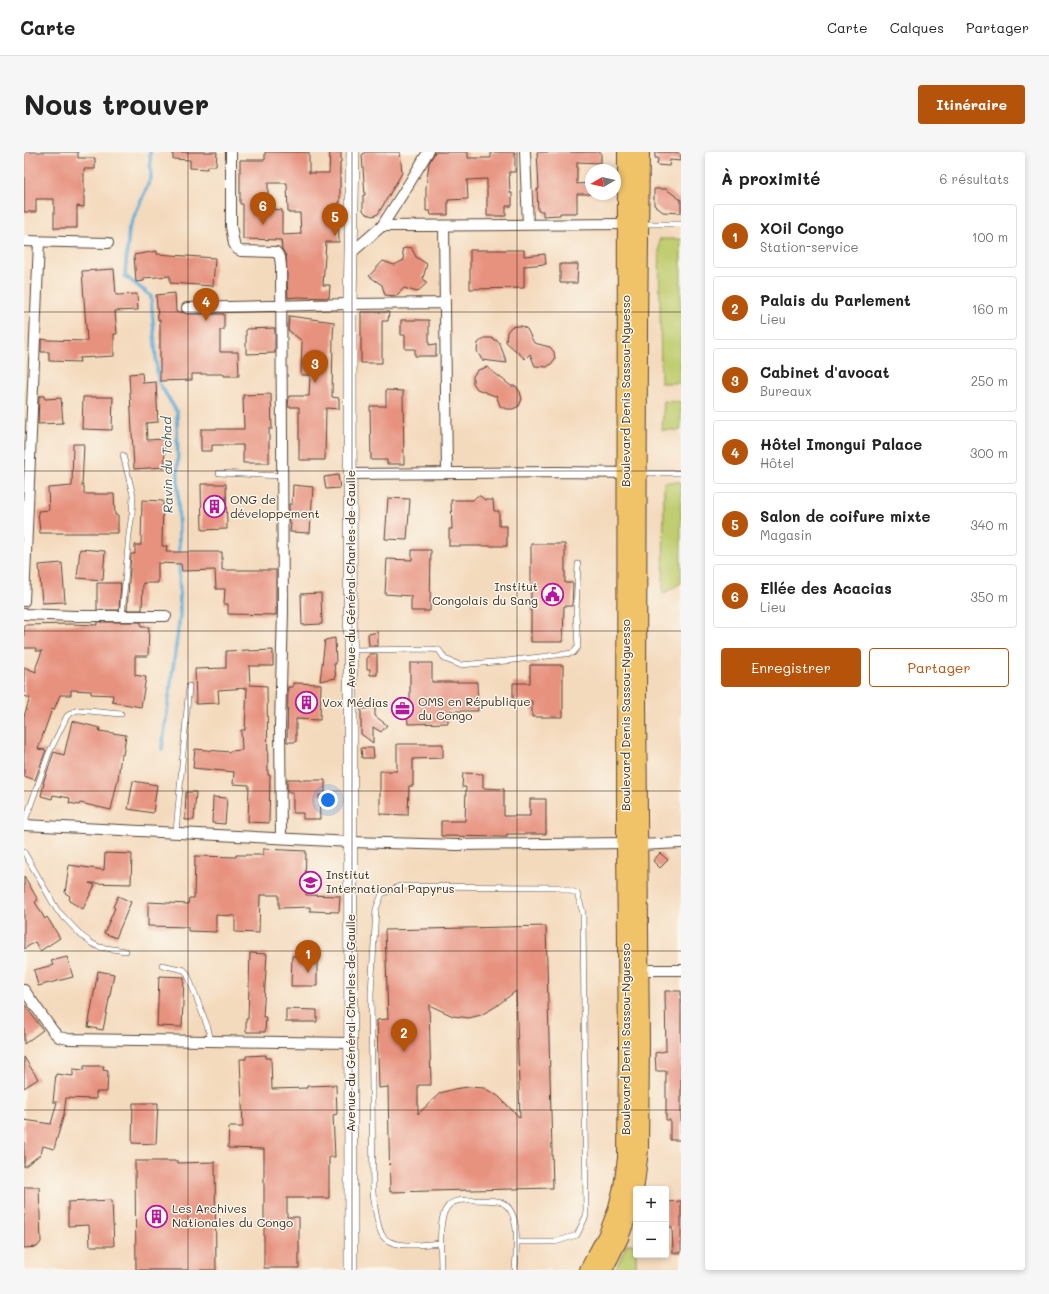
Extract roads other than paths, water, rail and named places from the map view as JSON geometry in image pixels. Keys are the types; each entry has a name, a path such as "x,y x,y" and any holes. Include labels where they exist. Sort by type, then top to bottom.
{"main road":[{"name":"Boulevard Denis Sassou-Nguesso","path":"588,1270 607,1234 616,1210 622,1187 626,1158 632,844 633,224 626,152"},
{"name":"Boulevard Denis Sassou-Nguesso","path":"633,224 641,152"},
{"name":"Boulevard Denis Sassou-Nguesso","path":"604,1270 620,1238 632,1206 640,1150 640,970 632,844"}],"street":[{"path":"231,152 231,226 234,244 237,249 241,251 276,252 280,257 281,266 283,610 280,726 281,838"},
{"name":"Avenue du Général Charles de Gaulle","path":"351,1270 350,304 353,152"},
{"path":"351,253 382,226 428,152"},
{"path":"525,152 528,225"},
{"path":"382,226 633,224"},
{"path":"444,226 447,473"},
{"path":"24,241 108,242"},
{"path":"24,601 39,242"},
{"path":"187,308 445,303"},
{"path":"351,474 557,472 632,473"},
{"path":"24,614 74,616 166,616"},
{"path":"24,824 351,842 457,845 681,843"},
{"path":"640,970 681,970"},
{"path":"24,990 53,1031 59,1037 68,1039 350,1043"}],"lane":[{"path":"633,224 681,224"},
{"path":"122,616 133,495 123,454"},
{"path":"219,473 282,476"},
{"path":"632,473 681,473"},
{"path":"351,650 439,650 445,659 460,664 506,661 573,653 578,647 576,614 578,564"},
{"path":"176,832 189,686"},
{"path":"24,824 49,753 67,716 78,710 121,714"},
{"path":"24,852 58,910 82,936 99,947 126,951"},
{"path":"441,1243 401,1245 389,1242 383,1235 377,1218 373,1193 371,993 376,910 382,894 400,886 557,887 577,893 583,913 586,1216 577,1235 555,1242 516,1242"},
{"path":"162,964 184,970 187,973 208,1028 211,1041"},
{"path":"441,1270 442,1221 446,1209 454,1201 464,1200 500,1202 508,1206 515,1220 515,1270"}],"waterway":[{"name":"Ravin du Tchad","path":"150,152 151,178 129,228 125,276 151,296 158,381 177,412 180,616 162,749"}],"place":[{"name":"Ellée des Acacias","path":"263,225"},
{"name":"Salon de coifure mixte","path":"335,236"},
{"name":"Hôtel Imongui Palace","path":"206,321"},
{"name":"Cabinet d'avocat","path":"315,383"},
{"name":"ONG de développement","path":"214,507"},
{"name":"Institut Congolais du Sang","path":"553,594"},
{"name":"Vox Médias","path":"306,703"},
{"name":"OMS en République du Congo","path":"403,709"},
{"name":"Institut International Papyrus","path":"310,882"},
{"name":"XOil Congo","path":"308,973"},
{"name":"Palais du Parlement","path":"404,1052"},
{"name":"Les Archives Nationales du Congo","path":"157,1216"}]}
